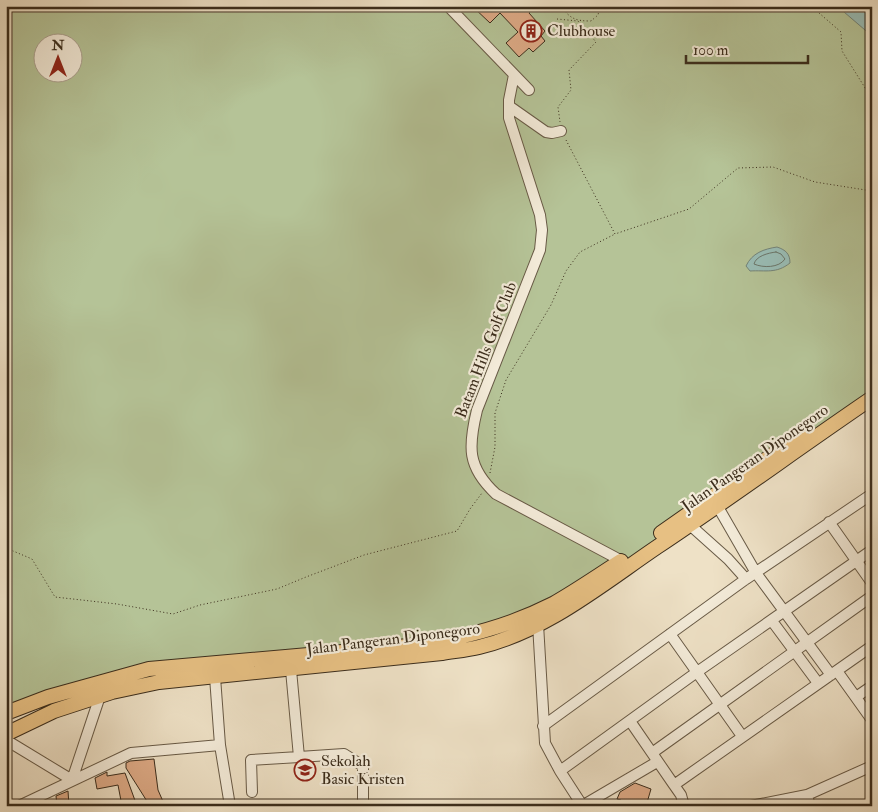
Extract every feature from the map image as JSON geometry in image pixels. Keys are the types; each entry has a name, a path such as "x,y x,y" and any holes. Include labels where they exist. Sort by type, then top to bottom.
{"highway":[{"name":"Jalan Pangeran Diponegoro","path":"6,713 48,697 149,669 428,644 465,637 504,625 554,603 622,561 872,387"},
{"name":"Jalan Pangeran Diponegoro","path":"6,734 54,710 100,696 158,682 291,670 432,654 479,647 511,637 566,610 718,507 807,442 872,398"}],"street":[{"path":"448,6 529,90"},
{"name":"Batam Hills Golf Club","path":"514,75 509,118 540,215 542,230 540,250 477,410 471,432 475,468 496,494 622,561"},
{"path":"509,106 546,132 561,131"},
{"path":"543,726 746,579 872,494"},
{"path":"718,507 756,573 783,612 807,643 856,697 872,720"},
{"path":"829,522 872,583"},
{"path":"690,525 728,559 746,579"},
{"path":"560,771 697,672 872,550"},
{"path":"538,624 545,743 582,806 654,757 721,704 872,596"},
{"path":"772,621 818,683"},
{"path":"670,634 742,736"},
{"path":"674,785 872,646"},
{"path":"291,670 299,757"},
{"path":"214,677 220,746 230,806"},
{"path":"856,697 872,686"},
{"path":"72,780 100,696"},
{"path":"630,721 681,795 684,806"},
{"path":"6,740 72,780"},
{"path":"19,806 131,753 220,746"},
{"path":"252,792 252,760 344,754 363,766 363,806"},
{"path":"751,806 807,795 872,766"},
{"path":"807,795 810,806"}],"path":[{"path":"561,6 566,14 578,21 596,42 569,70 571,90 558,108 561,131 615,234"},
{"path":"557,19 591,21 598,15 600,6"},
{"path":"811,6 841,32 842,51 872,99"},
{"path":"6,548 32,559 55,597 117,604 172,614 200,605 277,589 306,576 364,555 457,531 470,509 488,486 495,447 495,413 506,380 551,305 566,271 580,252 615,234 689,209 738,168 773,167 815,182 872,191"}],"green space":[{"path":"6,6 872,6 872,390 597,582 504,630 163,672 6,713"}],"water":[{"path":"837,6 872,6 872,36"},
{"path":"777,247 785,251 790,263 780,269 771,271 750,271 746,266 759,252"}],"building":[{"name":"Clubhouse","path":"472,6 535,6 529,13 545,31 541,36 545,41 533,52 529,48 519,57 506,43 518,32 500,13 490,23"},
{"path":"154,759 158,790 165,806 150,806 126,768 126,763 130,761"},
{"path":"107,772 107,776 125,773 137,806 122,806 118,785 97,789 95,778"},
{"path":"635,783 651,789 646,806 619,806 621,800 617,799 620,792"},
{"path":"68,791 69,806 57,806 56,796"}],"place":[{"name":"Clubhouse","path":"531,31"},
{"name":"Sekolah Basic Kristen","path":"305,770"}]}
